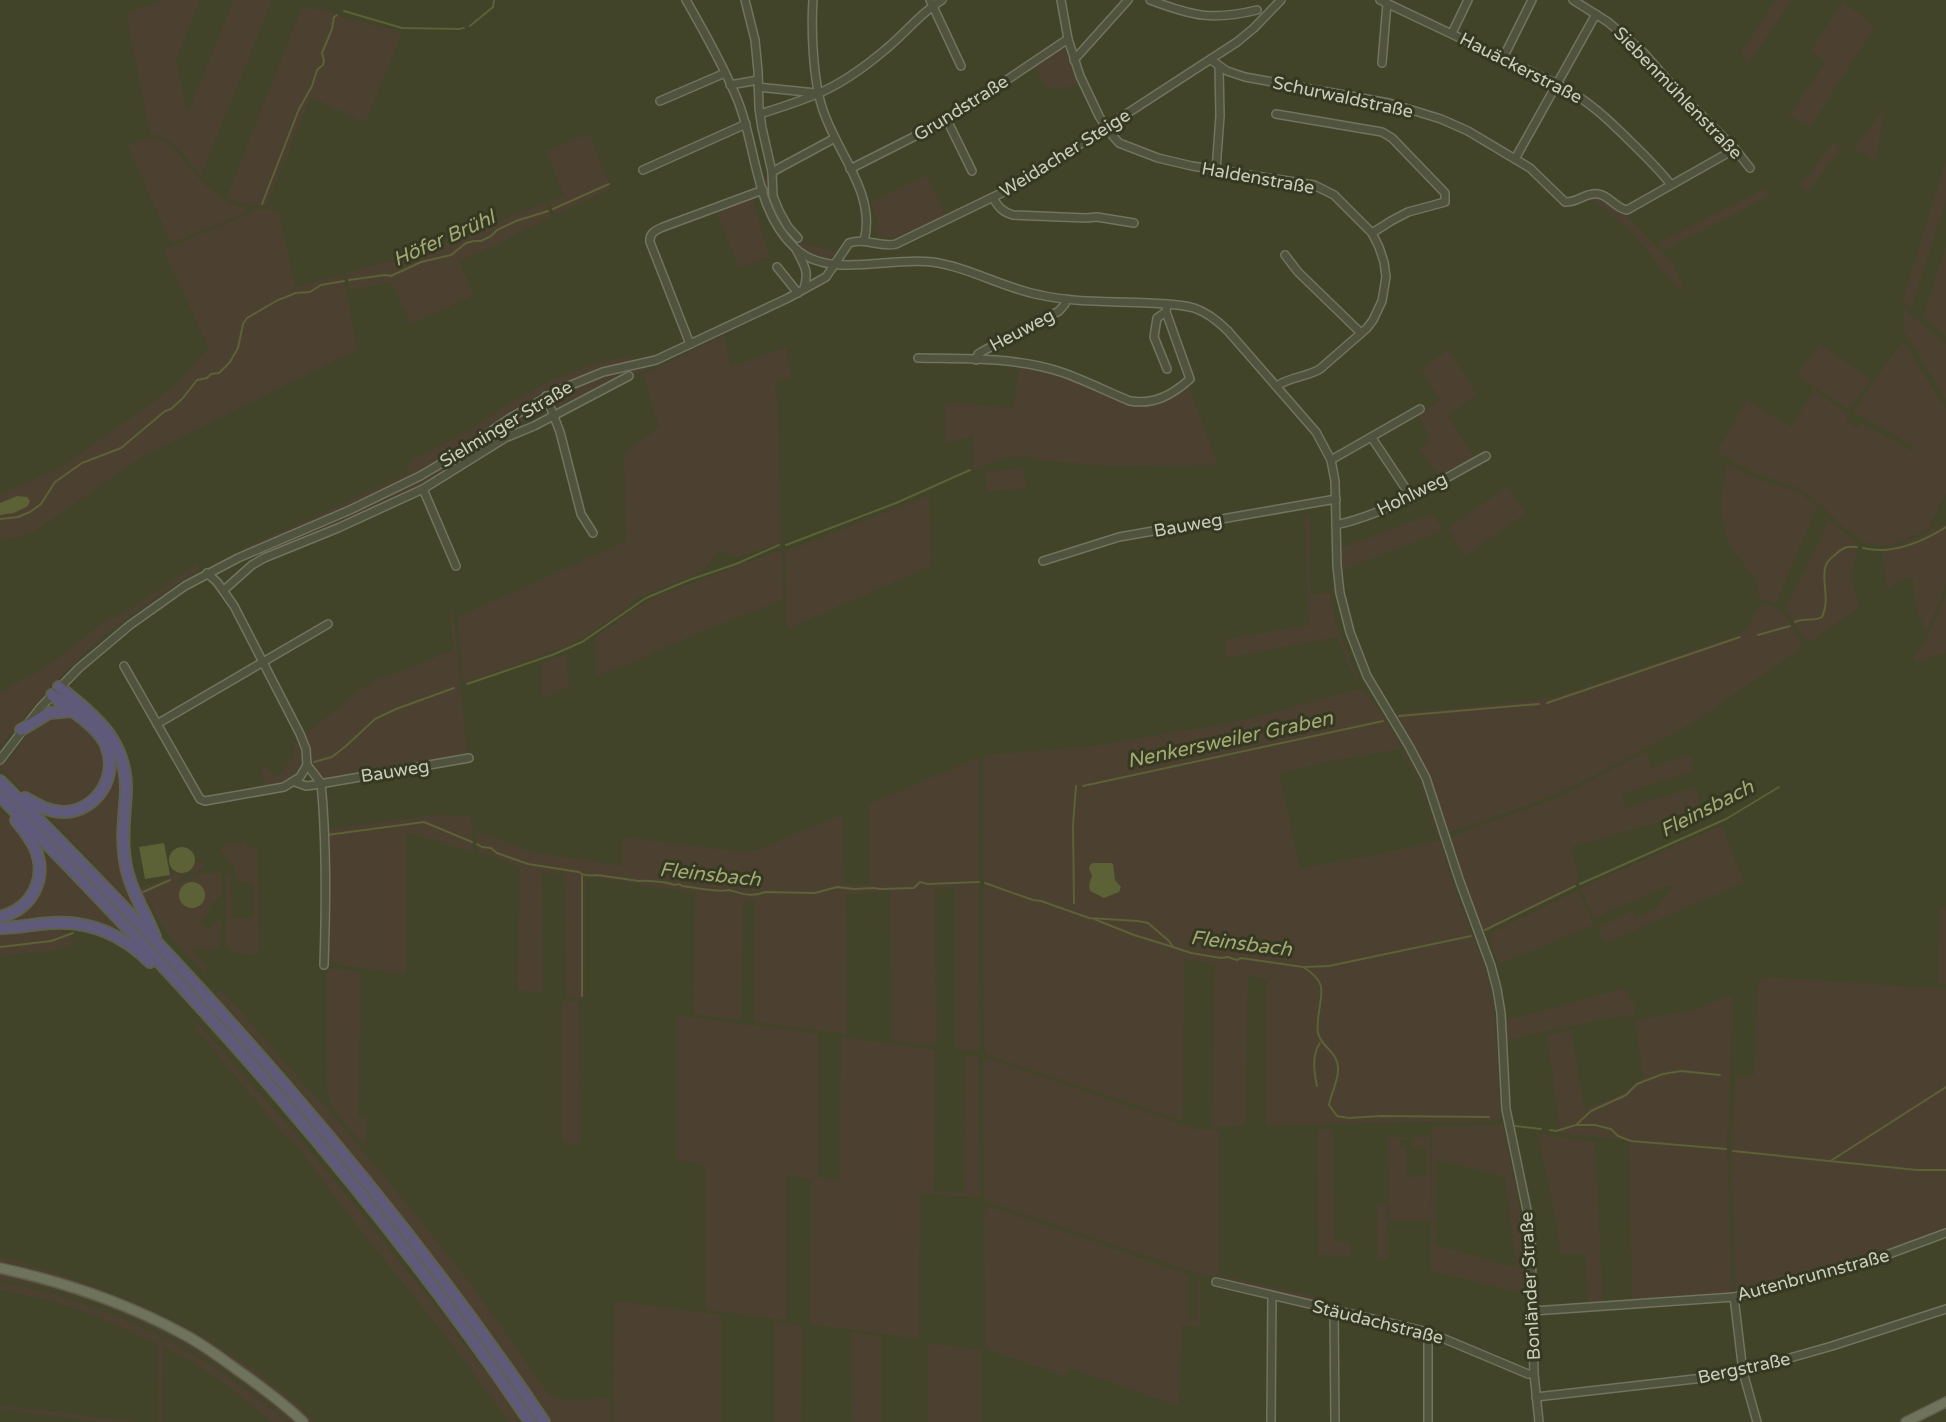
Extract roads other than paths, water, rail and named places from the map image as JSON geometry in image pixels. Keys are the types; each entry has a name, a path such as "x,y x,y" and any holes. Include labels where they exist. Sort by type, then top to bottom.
{"highway":[{"path":"13,793 43,808 63,812 82,808 94,801 108,780 110,767 107,748 97,732 71,711 56,691"},
{"path":"56,691 102,724 119,750 126,779 123,837 126,867 136,897 158,943"},
{"path":"21,730 49,713 71,711"},
{"path":"0,781 158,943 275,1075 377,1197 454,1296 544,1422"},
{"path":"0,798 4,809 23,829 32,843 39,861 40,873 35,889 24,905 12,913 0,916"},
{"path":"0,798 92,889 270,1085 360,1194 451,1310 530,1422"},
{"path":"0,928 51,922 91,926 132,946 153,965 173,977"}],"main road":[{"path":"0,1268 42,1278 111,1301 186,1335 268,1392 303,1422"},
{"path":"1906,1422 1946,1402"}],"street":[{"path":"686,0 730,85 746,124 769,211 806,269 801,291"},
{"path":"745,0 755,40 760,114 772,172 773,196 788,227 798,238"},
{"path":"813,0 813,33 819,94 823,110 850,169 867,214 867,231 864,241 849,243 836,264"},
{"path":"760,114 819,94 882,53 931,3 942,0"},
{"path":"1061,0 1074,60 1090,98 1107,129"},
{"path":"1074,60 1128,0"},
{"path":"1152,0 1187,13 1210,17 1232,16 1257,10"},
{"path":"1255,0 1257,10 1264,18"},
{"name":"Weidacher Steige","path":"864,241 885,246 896,244 1036,175 1237,42 1281,0"},
{"path":"1452,33 1468,0"},
{"path":"1503,58 1532,0"},
{"name":"Siebenmühlenstraße","path":"1573,0 1624,34 1735,149 1750,168"},
{"path":"1382,63 1384,2"},
{"name":"Hauäckerstraße","path":"1384,2 1581,97 1604,115 1650,160 1671,185"},
{"path":"931,3 961,66"},
{"path":"1515,159 1596,14"},
{"name":"Grundstraße","path":"850,169 947,120 1068,39"},
{"name":"Schurwaldstraße","path":"1211,60 1219,67 1245,77 1377,101 1415,110 1461,128 1537,173 1565,202 1597,194 1627,210 1671,185"},
{"path":"1216,170 1220,116 1219,67"},
{"path":"660,101 724,73"},
{"path":"730,85 758,83 819,94"},
{"path":"1276,114 1382,132 1392,138 1445,193 1445,202 1408,212 1372,233"},
{"path":"947,120 972,171"},
{"path":"643,170 746,124"},
{"name":"Haldenstraße","path":"1107,129 1119,143 1158,159 1305,183 1322,188 1334,195 1372,233 1384,262 1386,277 1384,294 1373,320 1320,369 1311,375 1285,381 1277,386"},
{"path":"772,172 835,138"},
{"path":"1671,185 1735,149"},
{"path":"757,165 770,163"},
{"path":"690,344 650,242 651,235 663,227 763,190"},
{"path":"993,198 1005,213 1097,217 1134,223"},
{"name":"Bonländer Straße","path":"795,249 815,260 836,264 931,261 1023,291 1065,299 1166,308 1193,308 1217,321 1228,331 1316,432 1331,460 1335,482 1337,566 1344,610 1352,640 1367,676 1426,778 1459,879 1491,966 1501,1013 1503,1080 1509,1122 1530,1230 1534,1374 1539,1422"},
{"path":"1286,255 1298,272 1361,333"},
{"name":"Sielminger Straße","path":"2,758 21,730 95,653 175,592 207,573 350,510 420,476 546,396 582,379 648,362 690,344 801,291 826,277 836,264"},
{"path":"777,267 801,291"},
{"name":"Heuweg","path":"976,360 978,354 983,351 1059,311 1065,304 1065,299"},
{"path":"918,358 1010,362 1049,368 1076,377 1130,401 1138,403 1155,401 1174,393 1190,379 1166,308 1157,318 1154,337 1167,369"},
{"name":"Sielminger Straße","path":"224,590 252,565 264,558 359,519 423,489 505,438 629,376"},
{"path":"546,396 554,415 581,514 593,533"},
{"path":"1331,460 1420,410"},
{"path":"1372,438 1412,498"},
{"name":"Hohlweg","path":"1336,525 1356,520 1412,498 1486,456"},
{"path":"423,489 456,566"},
{"name":"Bauweg","path":"1043,561 1119,537 1336,499"},
{"path":"124,666 197,795 205,801 284,787 296,782 307,765 306,749 300,734 234,606 224,590 207,573"},
{"path":"157,724 328,624"},
{"name":"Bauweg","path":"296,782 306,786 469,758"},
{"path":"307,765 321,783 324,816 326,897 324,965"},
{"name":"Autenbrunnstraße","path":"1533,1311 1734,1297 1881,1257 1946,1233"},
{"name":"Stäudachstraße","path":"1216,1282 1428,1332 1528,1374 1534,1374"},
{"path":"1271,1422 1272,1296"},
{"path":"1734,1297 1743,1372 1757,1422"},
{"path":"1334,1309 1335,1422"},
{"name":"Bergstraße","path":"1536,1397 1743,1372 1946,1309"},
{"path":"1428,1332 1428,1422"}],"waterway":[{"path":"470,26 493,7 494,0"},
{"path":"344,11 402,28 464,28"},
{"path":"262,204 299,109 312,86 317,70 323,65 322,53 332,29 334,17 337,15"},
{"name":"Höfer Brühl","path":"553,209 609,184"},
{"name":"Höfer Brühl","path":"349,280 391,276 421,262 451,255 466,243 481,241 516,221 548,211"},
{"name":"Höfer Brühl","path":"0,519 18,517 30,512 41,504 55,482 82,463 121,448 165,411 171,409 197,380 219,373 230,362 238,348 243,324 247,318 278,300 296,293 310,292 321,285 344,281"},
{"path":"786,545 896,503 970,470"},
{"name":"Nenkersweiler Graben","path":"1863,548 1885,550 1906,546 1946,527"},
{"path":"467,684 552,655 582,642 646,598 779,545"},
{"name":"Nenkersweiler Graben","path":"1795,622 1822,617 1826,603 1824,570 1827,563 1843,548 1857,547"},
{"name":"Nenkersweiler Graben","path":"1758,635 1790,626"},
{"name":"Nenkersweiler Graben","path":"1547,703 1740,637"},
{"path":"314,762 332,757 375,719 454,688"},
{"name":"Nenkersweiler Graben","path":"1399,716 1539,704"},
{"name":"Nenkersweiler Graben","path":"1083,786 1383,721"},
{"name":"Nenkersweiler Graben","path":"1074,903 1073,825 1076,786"},
{"name":"Fleinsbach","path":"1580,884 1726,819 1779,787"},
{"name":"Fleinsbach","path":"327,835 424,822 472,842"},
{"name":"Fleinsbach","path":"477,844 528,864 579,872 590,876 679,884 751,895 765,892 815,893 837,887 914,888 920,882 928,884 979,882"},
{"path":"582,876 582,996"},
{"name":"Fleinsbach","path":"143,892 170,880"},
{"name":"Fleinsbach","path":"985,883 1089,918 1148,923 1173,947 1191,953 1237,960 1241,958 1303,967 1329,966 1471,936"},
{"name":"Fleinsbach","path":"1485,930 1575,886"},
{"path":"1094,919 1173,947"},
{"name":"Fleinsbach","path":"0,947 51,941 73,933"},
{"path":"1303,967 1320,983 1318,1031 1322,1042 1337,1062 1337,1077 1329,1105 1337,1116 1349,1118 1489,1117"},
{"path":"1317,1086 1314,1058 1320,1043"},
{"path":"1577,1124 1591,1111 1626,1095 1637,1084 1663,1074 1681,1071 1720,1075"},
{"path":"1832,1160 1946,1087"},
{"path":"1550,1130 1556,1131 1576,1125 1595,1125 1611,1129 1618,1136 1631,1141 1726,1149"},
{"path":"1515,1126 1541,1129"},
{"path":"1733,1151 1917,1170 1946,1170"}]}
